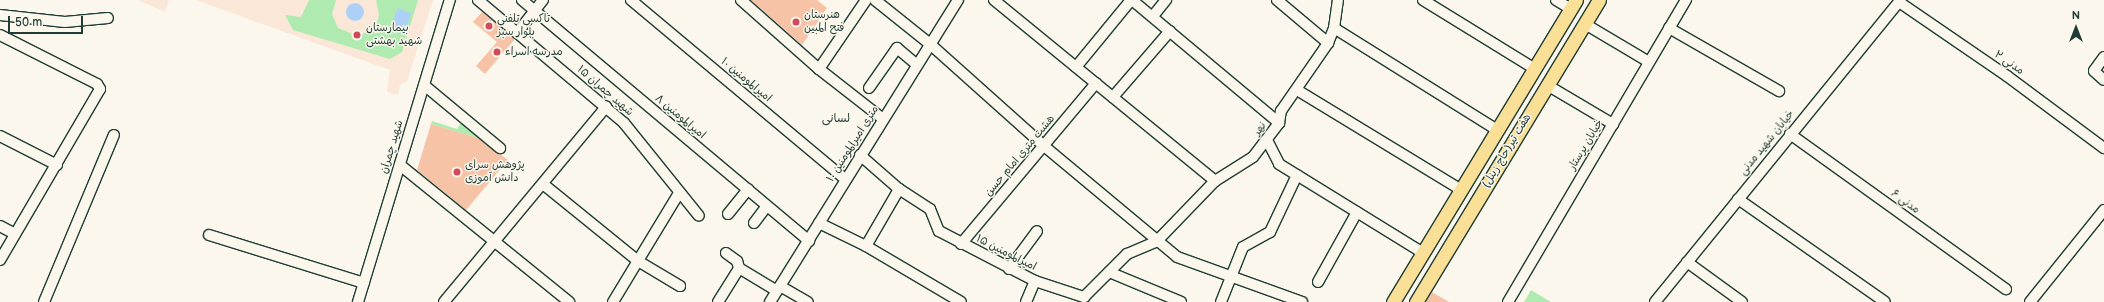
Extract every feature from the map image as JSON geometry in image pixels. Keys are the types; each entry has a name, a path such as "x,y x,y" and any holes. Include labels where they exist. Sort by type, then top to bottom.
{"main road":[{"name":"هفت تیر(حاج زینل)","path":"1416,302 1599,0"},
{"name":"هفت تیر(حاج زینل)","path":"1393,302 1460,189 1574,5"}],"street":[{"name":"شهید چمران","path":"358,302 450,0"},
{"name":"شهید چمران ۱۵","path":"478,0 624,123 679,193 700,216"},
{"name":"امیرالمومنین ۸","path":"522,0 809,241"},
{"path":"517,33 543,0"},
{"name":"امیرالمومنین ۱۰","path":"631,0 845,179"},
{"path":"741,0 819,69 883,119"},
{"path":"819,69 866,0"},
{"path":"876,0 930,44 1044,146 1177,257 1230,274 1302,302"},
{"name":"۱۰ متری امیرالمومنین","path":"770,302 809,241 845,179 958,0"},
{"path":"994,0 1215,181"},
{"path":"1076,67 1132,0 1280,122"},
{"path":"1153,16 1166,0"},
{"path":"1277,0 1328,44"},
{"name":"نهر","path":"1157,241 1215,181 1240,168 1267,140 1280,122 1281,111 1328,44 1334,28 1338,0"},
{"path":"1423,0 1535,69"},
{"path":"1556,0 1574,5"},
{"name":"خیابان پرستار","path":"1508,302 1686,0"},
{"name":"خیابان شهید مدنی","path":"1655,302 1899,1"},
{"name":"مدنی ۲","path":"1899,1 2007,76 2104,148"},
{"path":"0,15 65,22 108,18"},
{"path":"1585,24 1649,62"},
{"path":"1334,28 1497,130"},
{"path":"1669,28 1779,91"},
{"path":"1114,97 1170,31"},
{"path":"0,35 99,86 57,165 0,260"},
{"path":"869,88 897,48 917,65"},
{"path":"2104,57 2094,71 2104,80"},
{"name":"هشت متری امام حسن","path":"960,244 1096,83"},
{"path":"424,85 500,148"},
{"path":"1547,85 1613,124"},
{"path":"1297,90 1460,189"},
{"path":"444,302 606,107"},
{"name":"مدنی ۶","path":"1790,134 2006,289"},
{"path":"44,302 114,135"},
{"path":"0,136 57,165"},
{"path":"1267,140 1279,164 1423,253"},
{"name":"امیرالمومنین ۱۵","path":"860,155 899,189 930,208 939,232 1035,281 1084,297 1127,254 1157,241"},
{"path":"400,164 493,243 569,302"},
{"path":"1221,302 1230,274 1243,247 1270,232 1297,175"},
{"path":"542,184 638,261 680,286"},
{"path":"728,214 748,189"},
{"path":"866,246 899,189"},
{"path":"613,302 679,193"},
{"path":"1738,199 1885,302"},
{"path":"754,223 767,206"},
{"path":"2030,302 2104,210"},
{"path":"1318,282 1357,212"},
{"path":"819,223 866,246 949,299 961,302"},
{"path":"0,226 16,234"},
{"path":"1009,269 1037,231"},
{"path":"209,235 364,283"},
{"path":"718,302 739,268 737,260 726,253"},
{"path":"1687,262 1742,302"},
{"path":"739,268 778,289 808,302"},
{"path":"1109,272 1181,302"},
{"path":"1026,302 1035,281"}],"shaded area":[{"path":"138,0 169,0 165,12"},
{"name":"بیمارستان شهید بهشتی","path":"196,0 433,0 407,81 400,85 398,95 387,92 390,70"}],"green space":[{"path":"309,0 336,0 332,14 338,28 358,36 372,29 377,23 379,15 376,0 418,0 402,52 390,59 293,30 285,15 301,17"},
{"path":"432,121 457,129 462,121 484,140 431,124"},
{"path":"1531,290 1551,302 1524,302"}],"water":[{"path":"355,3 361,6 364,12 361,18 355,21 349,18 346,12 349,6"},
{"path":"397,8 411,13 405,34 391,29"}],"building":[{"name":"هنرستان فتح المبین","path":"751,0 817,0 827,8 802,45"},
{"path":"482,12 515,39 485,74 476,66 497,42 473,22"},
{"name":"پژوهش سرای دانش آموزی","path":"431,124 478,138 508,160 466,210 417,170"},
{"path":"1432,292 1449,302 1426,302"}],"place":[{"name":"هنرستان فتح المبین","path":"796,22"},
{"name":"تاکسی تلفنی بلوار سبز","path":"489,26"},
{"name":"بیمارستان شهید بهشتی","path":"357,35"},
{"name":"مدرسه اسراء","path":"497,52"},
{"name":"پژوهش سرای دانش آموزی","path":"457,172"}],"district":[{"name":"لسانی","path":"836,119"}]}
